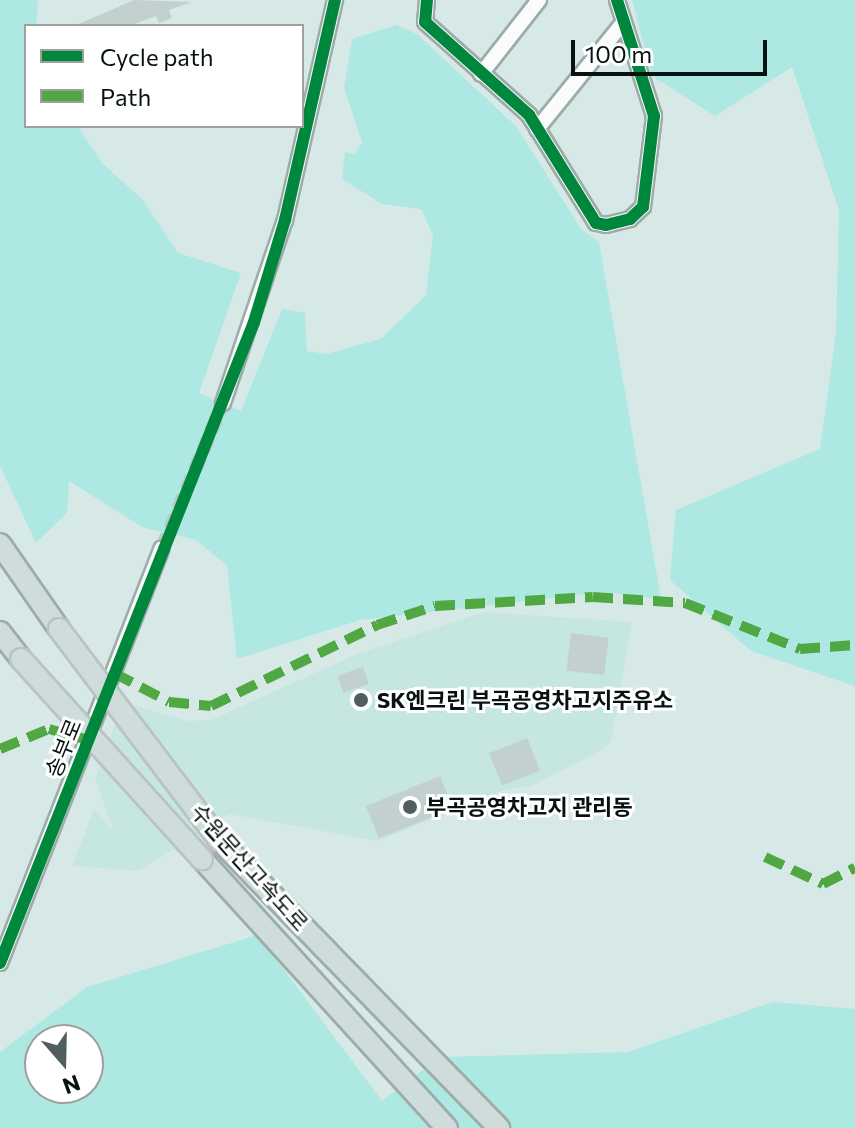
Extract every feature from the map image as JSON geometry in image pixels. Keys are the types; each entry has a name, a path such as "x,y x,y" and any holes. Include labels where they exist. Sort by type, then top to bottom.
{"highway":[{"name":"수원문산고속도로","path":"0,544 59,629 219,840 499,1128"},
{"name":"수원문산고속도로","path":"0,632 21,659 447,1128"}],"street":[{"path":"223,403 285,220 335,0"},
{"path":"427,0 425,22 537,129 596,223 638,214 653,107 622,24 617,0"},
{"path":"481,74 539,0"},
{"path":"537,129 622,24"},
{"name":"송부로","path":"0,963 162,548"}],"shaded area":[{"path":"0,0 38,0 36,24 24,24 24,128 78,128 102,163 142,199 178,253 241,273 199,393 241,411 282,309 305,313 307,351 326,354 381,339 426,295 433,235 421,209 382,204 342,179 345,152 355,154 362,142 344,87 352,39 396,25 417,34 516,126 581,229 599,242 661,599 603,592 360,620 237,659 227,565 196,540 142,527 69,481 67,513 36,543 0,466"},
{"path":"632,0 855,0 855,686 751,651 670,580 676,510 820,449 836,333 839,210 792,67 715,116 652,76"},
{"path":"483,612 632,622 611,741 600,751 531,786 504,790 378,841 229,814 138,871 72,866 94,809 114,832 95,780 123,702 187,721 211,720 357,654"},
{"path":"258,935 382,1101 440,1057 628,1052 773,1002 855,1009 855,1128 0,1128 0,1052 24,1034 24,1104 104,1104 104,1024 37,1024 87,987"}],"building":[{"path":"134,0 192,2 169,10 172,18 159,23 156,16 134,24 79,24"},
{"path":"571,633 609,638 604,675 566,671"},
{"path":"363,667 369,684 343,693 337,676"},
{"path":"527,738 540,770 502,786 489,753"},
{"name":"부곡공영차고지 관리동","path":"440,776 453,808 379,838 366,806"}],"tunnel":[{"path":"162,548 223,403"}],"marked path":[{"path":"114,673 169,702 211,706 377,625 435,606 593,597 685,603 800,649 855,645"},
{"path":"0,749 49,729 88,740"},
{"path":"765,857 823,884 855,868"}],"cycle path":[{"path":"0,963 254,322 285,220 335,0"},
{"path":"427,0 425,22 529,115 596,223 606,225 630,219 643,207 654,116 617,0"}],"place":[{"name":"SK엔크린 부곡공영차고지주유소","path":"361,700"},
{"name":"부곡공영차고지 관리동","path":"410,807"}]}
